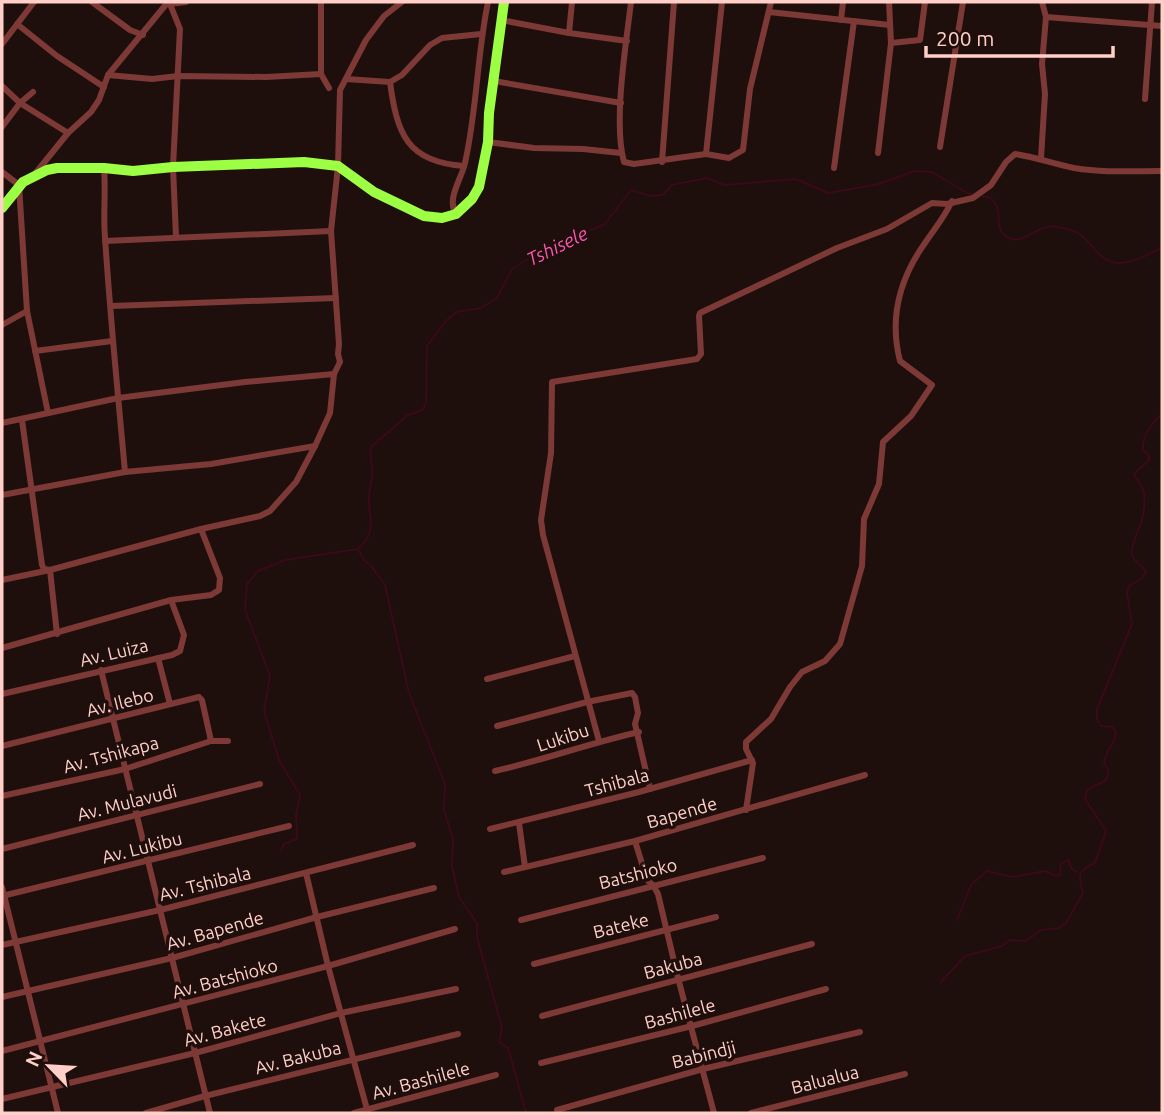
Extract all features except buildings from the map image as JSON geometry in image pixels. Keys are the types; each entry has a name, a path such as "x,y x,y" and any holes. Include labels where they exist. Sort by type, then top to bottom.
{"highway":[{"path":"2,208 19,186 30,178 57,168 104,168 133,172 173,167 304,162 338,166 374,192 424,216 442,218 456,214 472,199 479,187 488,142 504,2"}],"street":[{"path":"2,44 34,2"},
{"path":"30,178 68,133 91,112 108,75 168,3 186,2"},
{"path":"321,2 321,74 329,88"},
{"path":"2,580 260,516 270,511 296,482 330,414 334,374 340,362 331,232 338,166 340,90 366,40 384,16 400,2"},
{"path":"456,214 452,200 464,166 471,133 481,34 488,2"},
{"path":"569,33 572,2"},
{"path":"631,2 621,103 621,153 627,163 662,162 706,154 729,158 743,150 750,89 771,2"},
{"path":"662,162 674,2"},
{"path":"706,154 722,2"},
{"path":"841,20 843,2"},
{"path":"878,153 891,43 889,2"},
{"path":"891,43 920,40 925,2"},
{"path":"940,147 963,2"},
{"path":"1041,158 1045,94 1042,65 1046,17 1042,2"},
{"path":"1146,99 1152,2"},
{"path":"96,3 130,30 143,35"},
{"path":"168,3 180,29 173,167 176,237"},
{"path":"769,12 890,25"},
{"path":"1046,17 1162,26"},
{"path":"501,20 627,41"},
{"path":"834,168 854,21"},
{"path":"18,24 57,57 104,87"},
{"path":"346,79 390,82 402,75 430,45 442,38 481,34"},
{"path":"108,75 152,79 178,75 266,77 321,74"},
{"path":"494,81 621,103"},
{"path":"390,82 397,120 406,140 424,156 440,164 464,166"},
{"path":"2,86 20,103 68,133"},
{"path":"2,127 20,103 33,92"},
{"path":"488,142 534,148 621,153"},
{"path":"599,741 541,520 551,453 552,382 697,359 701,354 700,313 837,248 887,229 932,203 973,198 997,179 1013,155 1041,158 1072,168 1162,172"},
{"path":"104,168 105,241 125,472"},
{"path":"2,172 19,186 27,311 48,413"},
{"path":"746,810 753,766 746,749 746,741 771,719 802,672 825,661 840,644 862,566 864,519 879,484 883,442 911,416 932,385 900,361 895,313 898,293 915,258 940,225 952,201"},
{"path":"105,241 331,232"},
{"path":"111,306 335,298"},
{"path":"2,325 27,311"},
{"path":"36,351 112,341"},
{"path":"2,423 118,398 334,374"},
{"path":"22,420 41,565 50,570"},
{"path":"2,495 125,472 211,464 315,446"},
{"path":"2,648 171,600 211,595 219,590 220,578 201,529"},
{"path":"50,570 57,634"},
{"name":"Av. Luiza","path":"2,694 180,651 184,635 171,600"},
{"path":"487,679 575,656"},
{"path":"158,658 170,704"},
{"path":"101,670 210,1113"},
{"path":"496,726 587,702 634,694 638,713 635,724 650,789"},
{"name":"Av. Ilebo","path":"2,746 200,698 211,741"},
{"name":"Lukibu","path":"495,771 639,732"},
{"name":"Av. Tshikapa","path":"2,796 125,769 211,741 228,741"},
{"name":"Tshibala","path":"490,829 650,789 751,760"},
{"name":"Bapende","path":"504,872 635,841 865,775"},
{"name":"Av. Mulavudi","path":"2,849 260,784"},
{"path":"519,823 525,867"},
{"name":"Av. Lukibu","path":"3,896 289,826"},
{"path":"635,841 647,880 658,894 714,1113"},
{"name":"Av. Tshibala","path":"2,945 160,910 413,845"},
{"name":"Batshioko","path":"522,920 763,858"},
{"path":"306,873 328,966 368,1111"},
{"path":"2,887 58,1113"},
{"name":"Av. Bapende","path":"2,997 172,958 317,917 435,888"},
{"name":"Bateke","path":"534,964 716,917"},
{"name":"Av. Batshioko","path":"2,1051 328,966 455,929"},
{"name":"Bakuba","path":"542,1016 811,944"},
{"name":"Av. Bakete","path":"2,1099 195,1053 341,1013 456,989"},
{"name":"Bashilele","path":"541,1063 692,1026 826,989"},
{"name":"Babindji","path":"557,1110 703,1069 860,1032"},
{"name":"Av. Bakuba","path":"146,1113 458,1034"},
{"name":"Balualua","path":"751,1113 905,1074"},
{"name":"Av. Bashilele","path":"354,1113 496,1075"}],"waterway":[{"name":"Tshisele","path":"281,851 284,844 297,839 296,815 300,795 279,760 264,711 270,676 245,610 247,584 258,571 285,560 358,549 364,542 371,524 369,497 372,446 408,415 423,410 426,402 427,346 445,322 456,312 481,308 497,298 512,269 539,252 605,224 631,190 651,196 662,195 672,185 707,178 724,185 796,179 828,193 879,184 915,171 932,172 973,194"},
{"name":"Tshisele","path":"982,196 991,198 998,211 1001,231 1013,239 1025,237 1043,228 1057,227 1078,233 1105,259 1116,263 1134,260 1162,248"},
{"path":"941,982 965,956 1002,946 1010,940 1026,941 1041,930 1059,928 1066,923 1083,893 1080,874 1095,863 1106,831 1085,799 1087,791 1107,778 1108,769 1104,759 1114,741 1116,731 1112,727 1101,726 1097,720 1097,709 1132,624 1127,593 1129,586 1141,579 1146,572 1132,555 1144,505 1143,491 1134,474 1149,460 1149,455 1143,450 1144,440 1151,425 1162,414"},
{"path":"358,549 385,585 409,693 445,784 444,810 453,839 452,866 459,897 477,923 477,937 502,1028 499,1042 508,1048 526,1113"},
{"path":"957,920 971,885 987,871 1013,877 1045,871 1056,876 1060,875 1061,864 1068,860 1072,869 1077,872"}]}
